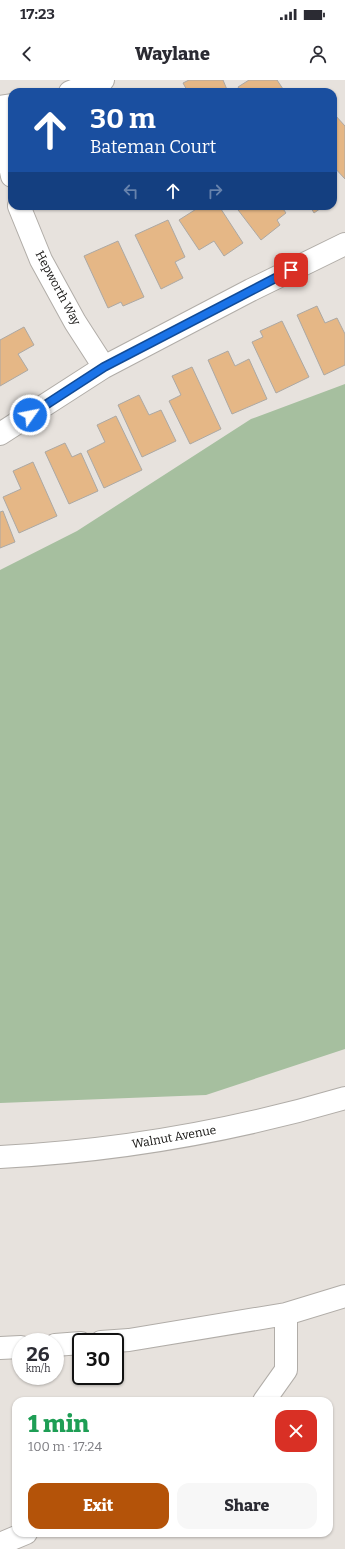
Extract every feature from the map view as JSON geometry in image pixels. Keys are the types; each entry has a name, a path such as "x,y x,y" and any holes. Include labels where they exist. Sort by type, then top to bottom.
{"street":[{"path":"81,88 103,80"},
{"path":"0,119 8,157"},
{"name":"Hepworth Way","path":"22,210 41,260 74,322 104,367"},
{"path":"0,434 104,367 251,290 345,244"},
{"name":"Walnut Avenue","path":"0,1157 90,1150 141,1143 238,1125 345,1098"},
{"path":"124,1340 286,1314 345,1296"},
{"path":"267,1397 286,1370 286,1314"},
{"path":"0,1348 12,1347"},
{"path":"0,1544 17,1537"}],"green space":[{"path":"345,384 345,1049 206,1095 0,1103 0,570 77,531 251,419"}],"building":[{"path":"189,80 223,80 226,88 186,88 183,83"},
{"path":"249,80 277,80 282,88 239,88"},
{"path":"337,117 345,126 345,179 337,170"},
{"path":"195,210 222,210 243,243 224,256 214,241 199,250 179,220"},
{"path":"238,210 284,210 286,213 277,220 280,225 261,240"},
{"path":"168,220 185,257 175,262 183,278 161,289 135,235"},
{"path":"118,241 144,297 123,306 121,302 108,308 84,256"},
{"path":"317,306 325,323 337,318 345,334 345,365 324,375 297,315"},
{"path":"282,321 309,377 276,393 252,342 263,337 260,331"},
{"path":"24,327 34,345 18,354 28,370 0,386 0,340"},
{"path":"228,351 235,366 249,359 267,399 232,414 208,360"},
{"path":"192,367 221,429 190,444 169,401 181,395 172,376"},
{"path":"139,395 149,415 161,410 176,441 142,457 118,405"},
{"path":"116,416 142,470 104,488 87,451 105,442 97,425"},
{"path":"65,443 72,457 81,453 98,491 69,504 45,452"},
{"path":"33,462 57,516 19,533 3,497 21,489 13,471"},
{"path":"3,511 15,542 0,548 0,512"}],"route":[{"path":"30,415 104,367 291,270"}]}
